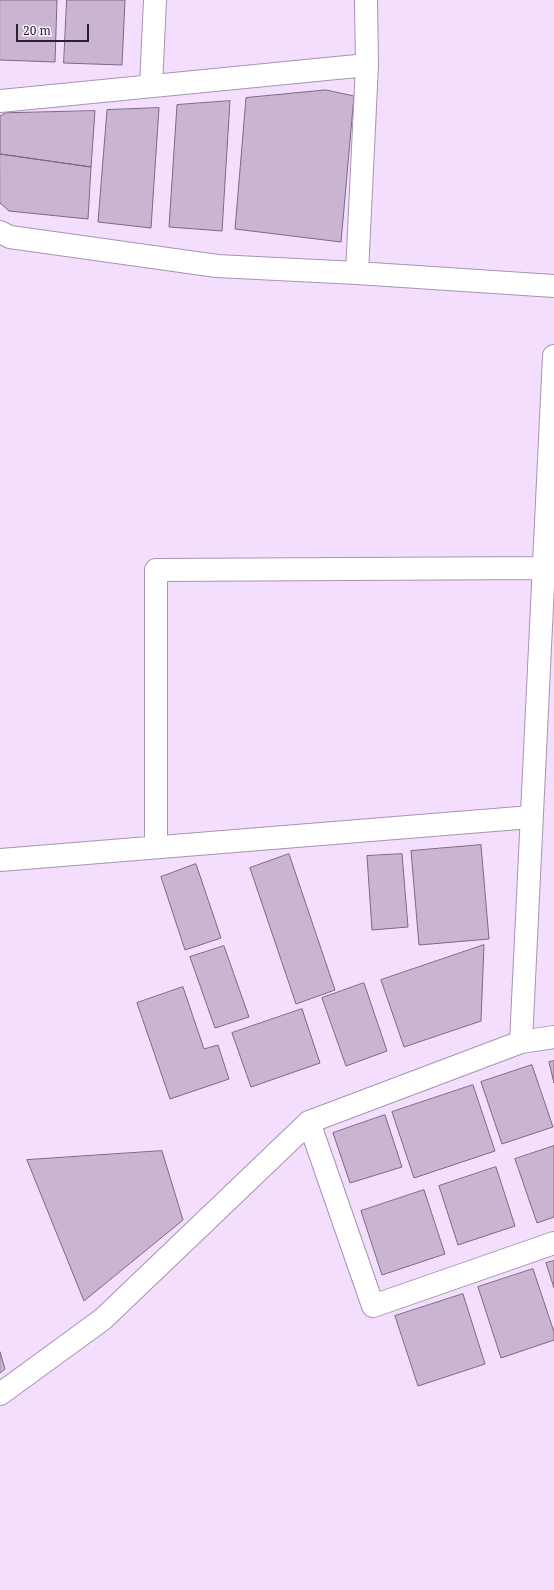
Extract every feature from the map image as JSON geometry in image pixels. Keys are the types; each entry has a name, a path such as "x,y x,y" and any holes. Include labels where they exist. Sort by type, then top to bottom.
{"street":[{"path":"151,86 155,0"},
{"path":"357,273 367,65 366,0"},
{"path":"0,101 367,65"},
{"path":"0,232 10,237 217,266 357,273 554,286"},
{"path":"520,1042 544,568 550,513 554,356"},
{"path":"156,847 156,570 544,568"},
{"path":"0,860 531,817"},
{"path":"0,1394 103,1320 309,1122 520,1042 554,1037"},
{"path":"309,1122 372,1306 554,1244"}],"building":[{"path":"0,0 57,0 55,62 0,60"},
{"path":"67,0 125,0 122,65 64,63"},
{"path":"326,90 354,96 341,242 235,229 246,98"},
{"path":"230,101 222,231 169,227 177,105"},
{"path":"159,108 151,228 98,222 107,110"},
{"path":"95,111 91,167 0,154 0,116 5,113"},
{"path":"0,154 91,167 88,219 9,211 0,203"},
{"path":"481,845 489,939 419,945 411,851"},
{"path":"289,854 335,990 296,1004 250,868"},
{"path":"402,854 408,927 372,930 367,856"},
{"path":"196,864 221,938 185,950 161,877"},
{"path":"484,945 481,1021 404,1047 381,980"},
{"path":"224,946 249,1017 215,1028 190,957"},
{"path":"364,983 387,1051 346,1066 322,998"},
{"path":"183,987 204,1049 218,1045 229,1079 170,1099 137,1003"},
{"path":"302,1009 320,1063 251,1087 232,1033"},
{"path":"554,1061 554,1083 549,1062"},
{"path":"532,1065 553,1127 502,1144 481,1082"},
{"path":"473,1085 495,1151 414,1178 392,1112"},
{"path":"385,1115 402,1167 350,1183 333,1133"},
{"path":"554,1146 554,1217 537,1223 515,1159"},
{"path":"162,1151 183,1220 84,1301 27,1160"},
{"path":"496,1167 515,1226 458,1245 439,1186"},
{"path":"424,1190 445,1254 382,1275 361,1211"},
{"path":"554,1261 554,1288 546,1263"},
{"path":"533,1269 554,1332 554,1340 501,1358 478,1287"},
{"path":"463,1294 485,1364 418,1386 395,1316"},
{"path":"0,1352 5,1369 0,1373"}]}
